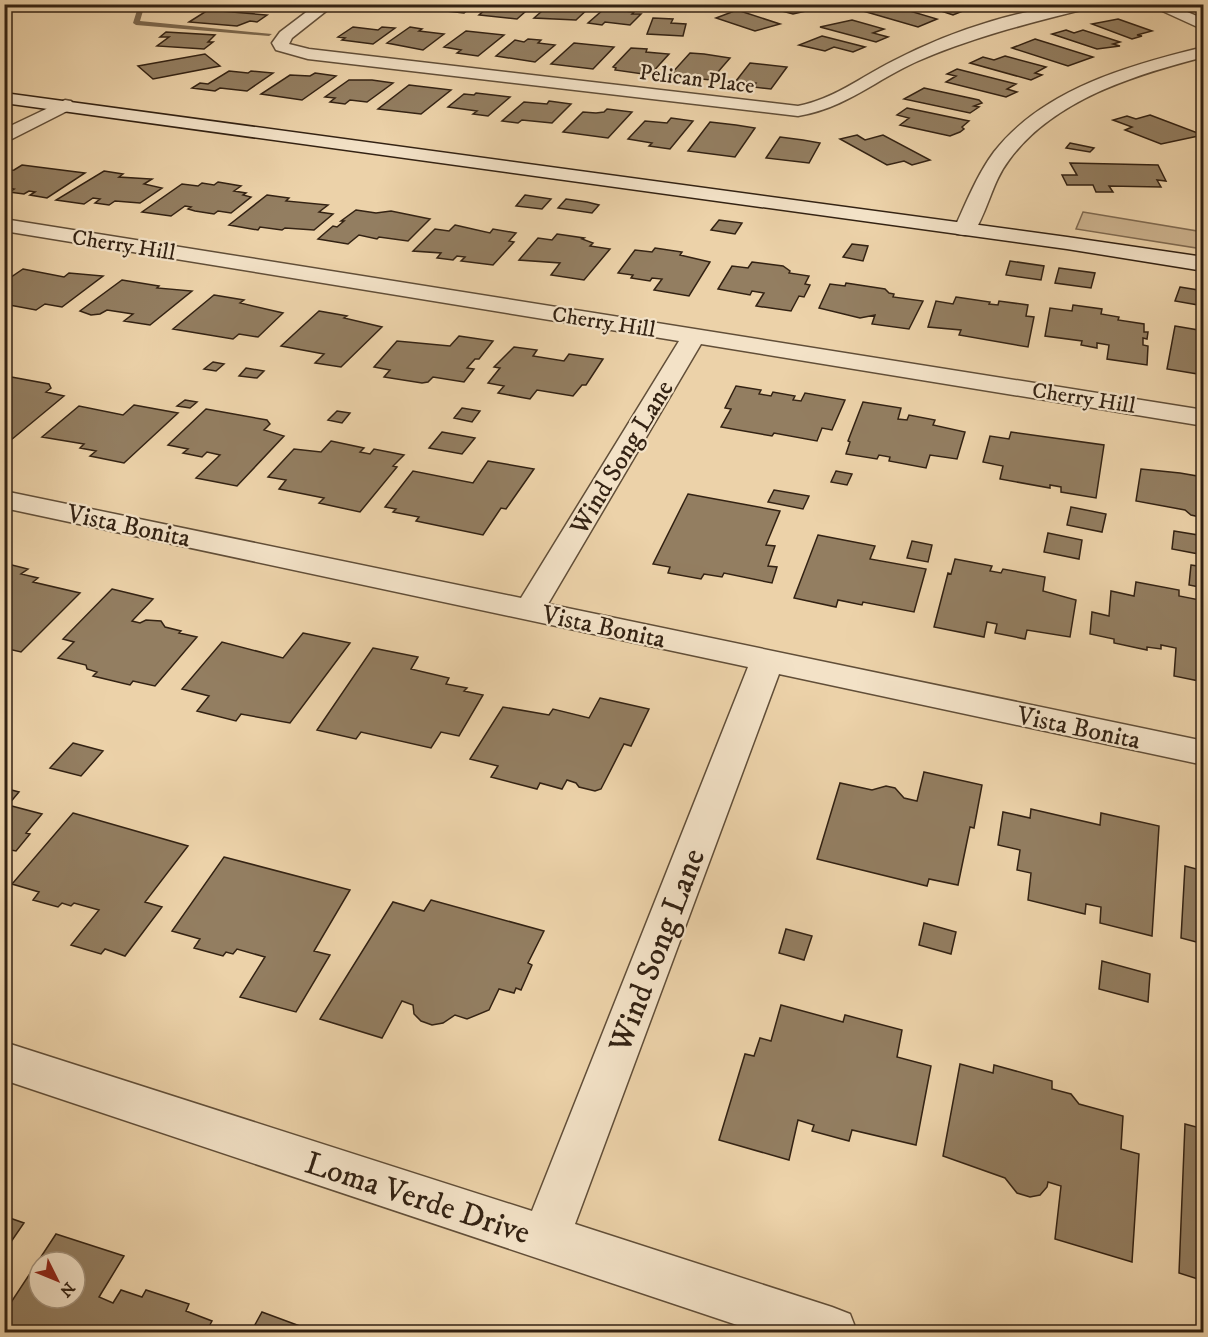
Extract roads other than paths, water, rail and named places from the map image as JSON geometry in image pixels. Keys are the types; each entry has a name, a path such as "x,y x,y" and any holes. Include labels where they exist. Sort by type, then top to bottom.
{"street":[{"name":"Pelican Place","path":"328,4 286,35 280,43 282,47 303,53 798,111 828,105 895,66 960,38 1088,4"},
{"path":"1154,4 1203,24"},
{"path":"965,229 984,185 1000,159 1036,122 1110,81 1203,52"},
{"path":"4,98 965,229 1203,264"},
{"path":"4,137 65,105"},
{"name":"Cherry Hill","path":"4,225 1203,418"},
{"name":"Wind Song Lane","path":"529,610 694,335"},
{"name":"Vista Bonita","path":"4,499 1203,753"},
{"name":"Wind Song Lane","path":"545,1239 767,661"},
{"name":"Loma Verde Drive","path":"4,1061 832,1332"}],"waterway":[{"path":"142,4 136,23 269,34"}]}
